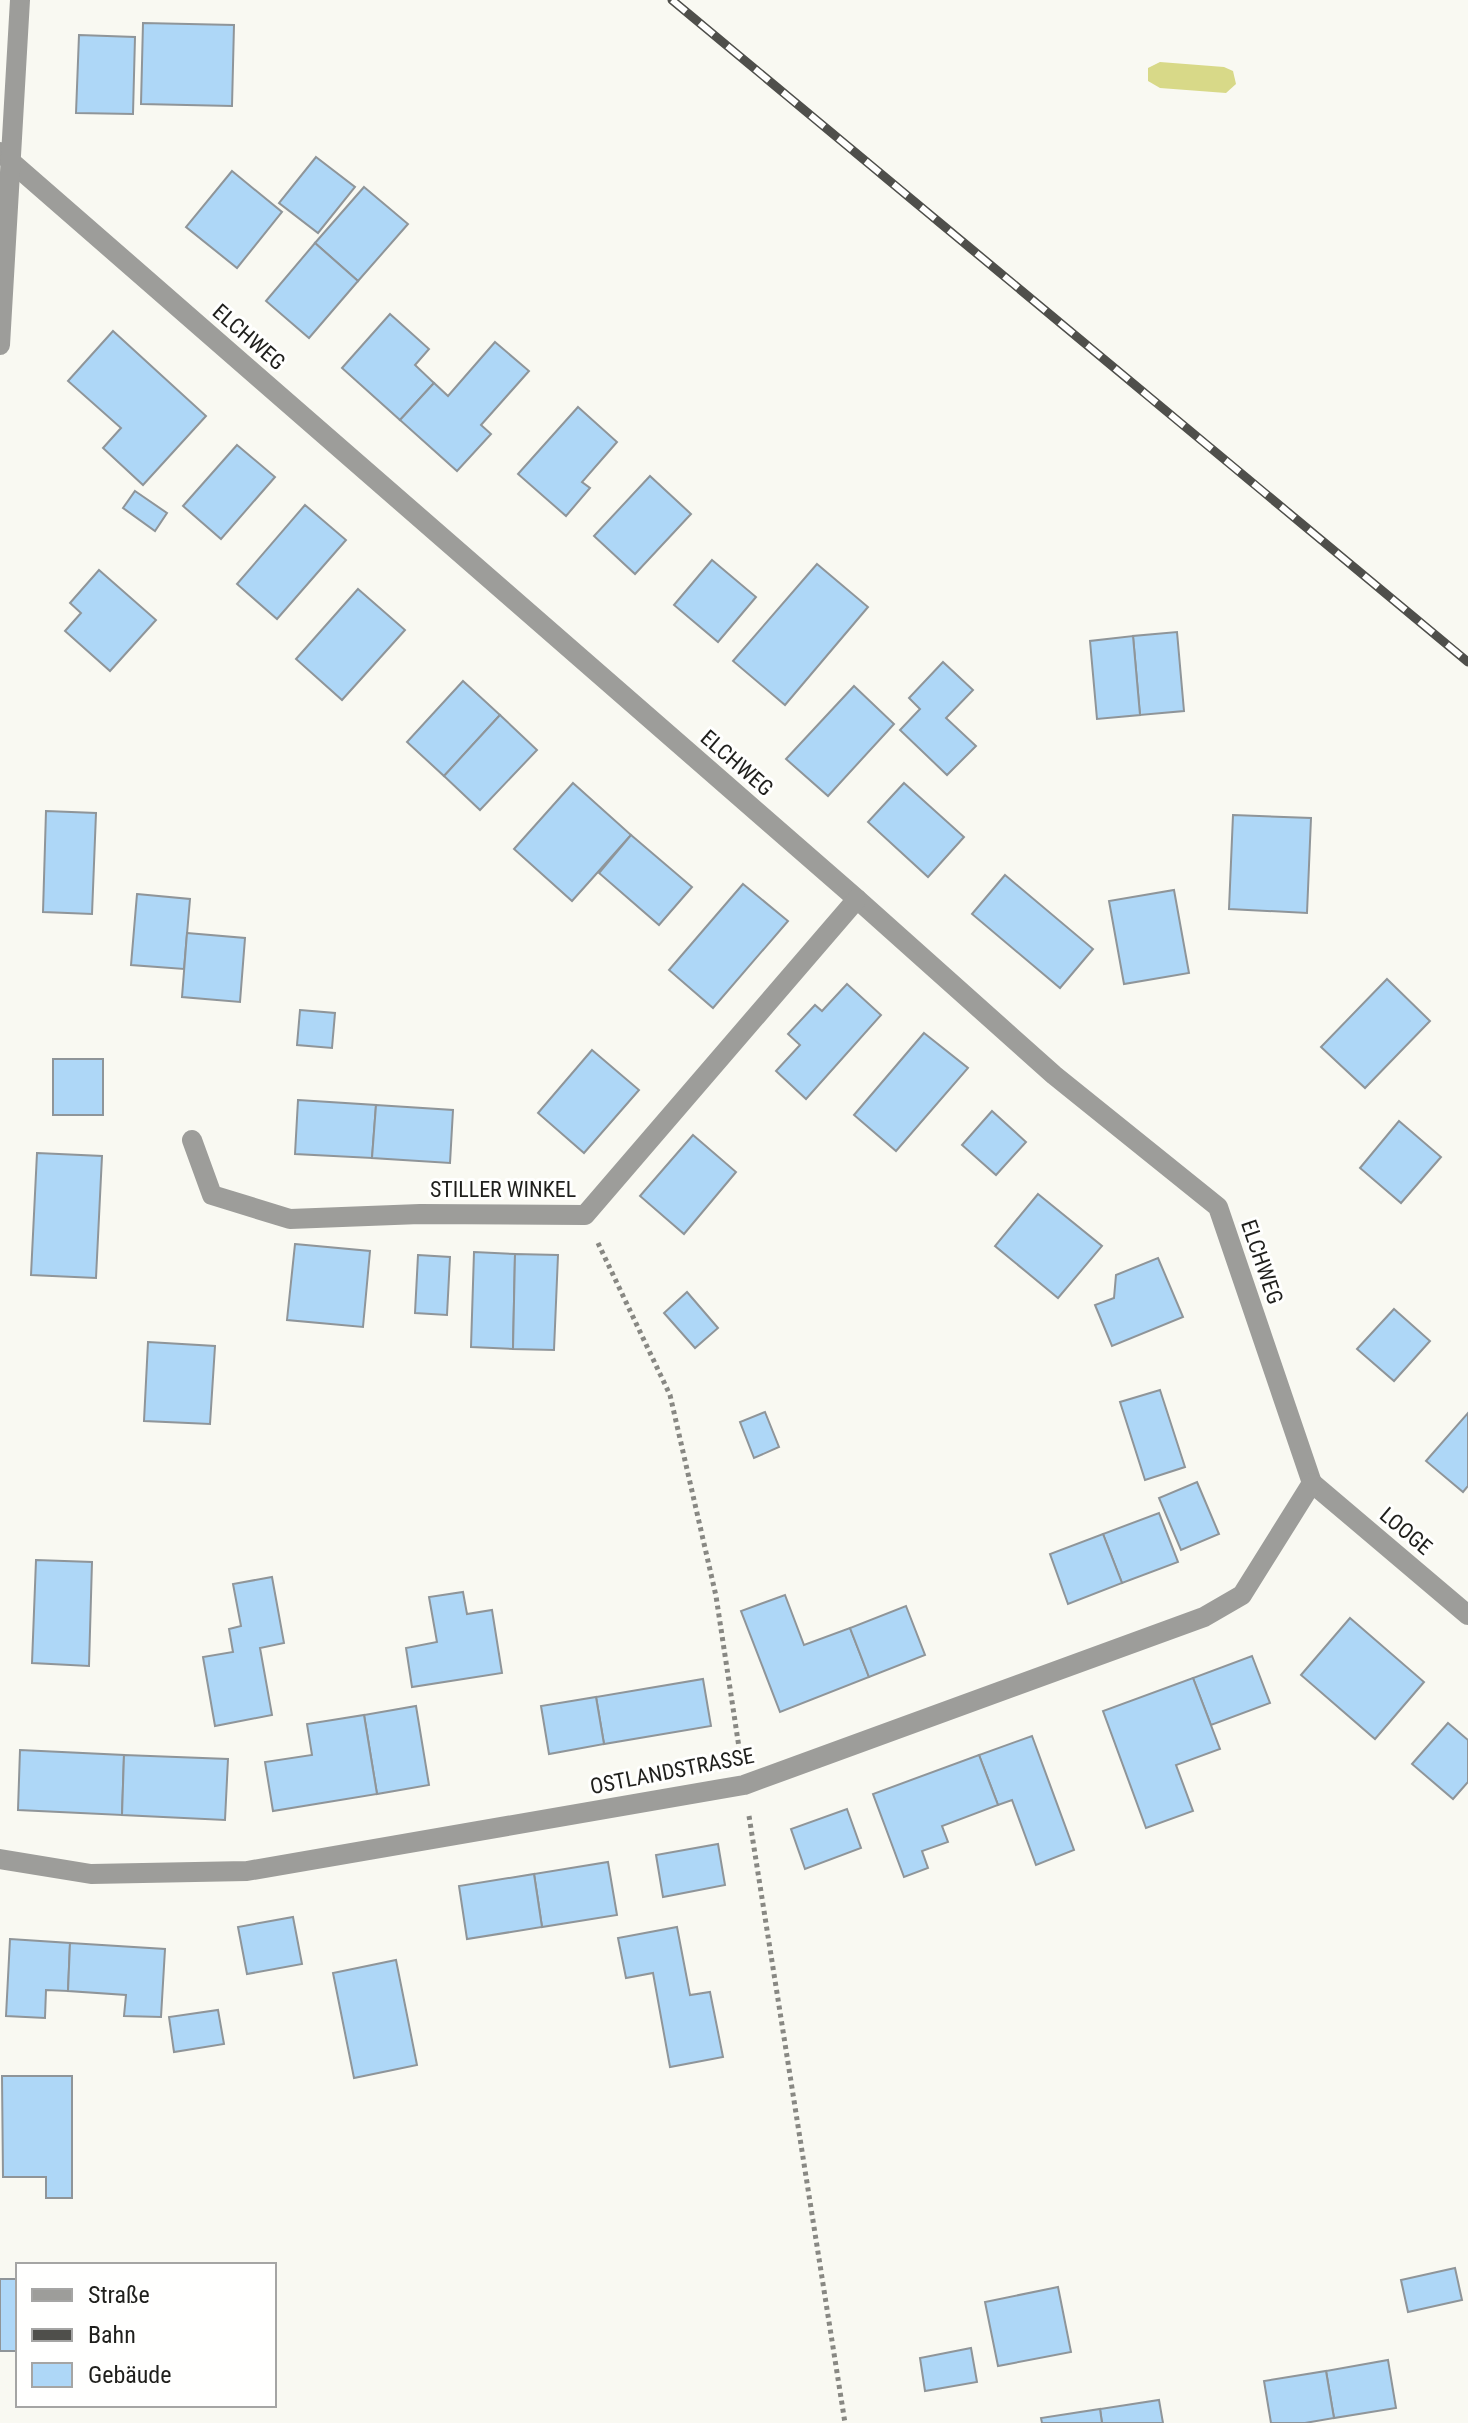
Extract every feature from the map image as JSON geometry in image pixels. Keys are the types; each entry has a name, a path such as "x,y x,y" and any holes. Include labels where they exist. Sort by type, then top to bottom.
{"street":[{"path":"0,345 5,156 20,0"},
{"name":"ELCHWEG","path":"5,156 857,899 1054,1075 1218,1207 1312,1483"},
{"name":"STILLER WINKEL","path":"192,1140 212,1195 290,1219 420,1214 585,1215 857,899"},
{"name":"LOOGE","path":"1312,1483 1468,1615"},
{"name":"OSTLANDSTRASSE","path":"0,1859 91,1874 247,1871 744,1785 1204,1617 1242,1595 1312,1483"}],"path":[{"path":"585,1215 670,1395 716,1596 845,2423"}],"shaded area":[{"path":"1160,62 1224,67 1233,71 1236,84 1226,93 1160,88 1148,81 1148,68"}],"building":[{"path":"143,23 234,25 232,106 141,104"},
{"path":"79,35 135,37 133,114 76,113"},
{"path":"316,157 355,187 318,233 279,203"},
{"path":"232,171 282,212 237,268 186,227"},
{"path":"364,187 408,224 358,281 315,243"},
{"path":"315,243 358,281 309,338 266,301"},
{"path":"390,314 429,349 415,365 434,383 400,420 342,368"},
{"path":"113,331 206,416 143,485 103,448 121,428 68,381"},
{"path":"495,342 529,371 481,425 491,434 457,471 400,420 434,383 448,396"},
{"path":"578,407 617,442 582,482 590,488 566,516 518,474"},
{"path":"237,445 275,477 221,539 183,506"},
{"path":"650,476 691,514 635,574 594,536"},
{"path":"135,491 167,513 155,531 123,508"},
{"path":"305,505 346,540 277,619 237,584"},
{"path":"712,560 756,597 718,642 674,605"},
{"path":"817,564 868,607 785,705 733,661"},
{"path":"99,570 156,620 110,671 65,631 81,613 70,603"},
{"path":"358,589 405,630 342,700 296,659"},
{"path":"1177,632 1184,711 1140,715 1133,636"},
{"path":"1133,636 1140,715 1097,719 1090,641"},
{"path":"943,662 973,690 946,718 976,746 947,775 900,730 920,709 909,698"},
{"path":"463,681 500,715 444,776 407,742"},
{"path":"854,686 894,724 828,796 786,759"},
{"path":"500,715 537,750 480,810 444,776"},
{"path":"573,783 631,835 572,901 514,849"},
{"path":"904,783 964,837 928,877 868,822"},
{"path":"46,811 96,813 92,914 43,912"},
{"path":"1233,815 1311,818 1307,913 1229,909"},
{"path":"631,835 692,887 659,925 599,873"},
{"path":"1005,875 1093,949 1060,988 972,914"},
{"path":"743,884 788,921 713,1008 669,970"},
{"path":"1174,890 1189,973 1124,984 1109,901"},
{"path":"137,894 190,899 184,969 131,965"},
{"path":"187,933 245,938 240,1002 182,997"},
{"path":"1387,979 1430,1021 1365,1088 1321,1047"},
{"path":"847,984 881,1015 806,1099 776,1071 800,1045 788,1034 815,1005 822,1011"},
{"path":"300,1010 335,1013 332,1048 297,1045"},
{"path":"924,1033 968,1068 896,1151 854,1115"},
{"path":"592,1050 639,1090 584,1153 538,1113"},
{"path":"53,1059 103,1059 103,1115 53,1115"},
{"path":"298,1100 376,1105 372,1158 295,1154"},
{"path":"376,1105 453,1110 450,1163 372,1158"},
{"path":"992,1111 1026,1142 996,1175 962,1145"},
{"path":"1399,1121 1441,1157 1401,1203 1360,1168"},
{"path":"693,1135 736,1172 684,1234 640,1196"},
{"path":"37,1153 102,1156 96,1278 31,1275"},
{"path":"1038,1194 1102,1246 1058,1298 995,1246"},
{"path":"295,1244 370,1251 363,1327 287,1320"},
{"path":"474,1252 515,1254 513,1349 471,1347"},
{"path":"515,1254 558,1255 554,1350 513,1349"},
{"path":"418,1255 450,1257 447,1315 415,1313"},
{"path":"1158,1258 1183,1317 1112,1346 1095,1305 1114,1298 1116,1275"},
{"path":"687,1292 718,1328 695,1348 664,1313"},
{"path":"1394,1309 1430,1341 1394,1381 1357,1349"},
{"path":"148,1342 215,1346 210,1424 144,1421"},
{"path":"1160,1390 1185,1467 1145,1480 1120,1402"},
{"path":"765,1412 779,1447 754,1458 740,1422"},
{"path":"1468,1413 1468,1486 1463,1492 1426,1461"},
{"path":"1197,1482 1219,1534 1181,1550 1159,1498"},
{"path":"1159,1513 1178,1562 1122,1583 1103,1534"},
{"path":"1103,1534 1122,1583 1068,1604 1050,1554"},
{"path":"36,1560 92,1562 89,1666 32,1663"},
{"path":"272,1577 284,1643 260,1648 272,1715 215,1726 203,1657 233,1652 229,1629 241,1626 233,1584"},
{"path":"463,1592 467,1614 492,1610 502,1673 412,1687 406,1648 437,1642 429,1597"},
{"path":"785,1595 804,1645 850,1628 869,1677 780,1712 741,1611"},
{"path":"906,1606 925,1655 869,1677 850,1628"},
{"path":"1350,1618 1424,1682 1375,1739 1301,1675"},
{"path":"1252,1656 1270,1703 1211,1725 1193,1678"},
{"path":"1193,1678 1220,1749 1176,1765 1193,1811 1146,1828 1103,1711"},
{"path":"703,1679 711,1726 604,1744 596,1697"},
{"path":"596,1697 604,1744 549,1754 541,1706"},
{"path":"416,1706 429,1785 377,1794 364,1715"},
{"path":"364,1715 377,1794 273,1811 265,1762 312,1755 307,1724"},
{"path":"1448,1723 1468,1740 1468,1782 1453,1799 1412,1764"},
{"path":"1032,1736 1074,1850 1036,1865 1012,1800 998,1805 979,1755"},
{"path":"20,1750 124,1755 122,1815 18,1810"},
{"path":"124,1755 228,1759 225,1820 122,1815"},
{"path":"979,1755 998,1805 942,1826 948,1842 922,1851 928,1868 904,1877 873,1794"},
{"path":"847,1809 861,1848 805,1869 791,1829"},
{"path":"718,1844 725,1885 663,1897 656,1855"},
{"path":"608,1862 617,1915 542,1927 534,1874"},
{"path":"534,1874 542,1927 467,1939 459,1886"},
{"path":"293,1917 302,1964 247,1974 238,1927"},
{"path":"677,1927 690,1995 710,1992 723,2057 670,2067 653,1973 626,1978 618,1938"},
{"path":"10,1939 70,1943 68,1991 46,1990 45,2018 6,2016"},
{"path":"70,1943 165,1949 161,2017 124,2016 126,1995 68,1991"},
{"path":"396,1960 417,2065 354,2078 333,1973"},
{"path":"218,2010 224,2044 174,2052 169,2017"},
{"path":"2,2076 72,2076 72,2198 46,2198 46,2177 3,2177"},
{"path":"1455,2268 1462,2300 1408,2312 1401,2280"},
{"path":"0,2279 16,2279 16,2351 0,2351"},
{"path":"1058,2287 1071,2352 998,2366 985,2302"},
{"path":"971,2348 977,2382 925,2391 920,2358"},
{"path":"1388,2360 1396,2408 1334,2418 1326,2371"},
{"path":"1326,2371 1334,2418 1305,2423 1271,2423 1264,2381"},
{"path":"1159,2400 1163,2423 1102,2423 1100,2409"},
{"path":"1100,2409 1102,2423 1042,2423 1041,2418"}],"railway":[{"path":"672,0 1468,662"}]}
